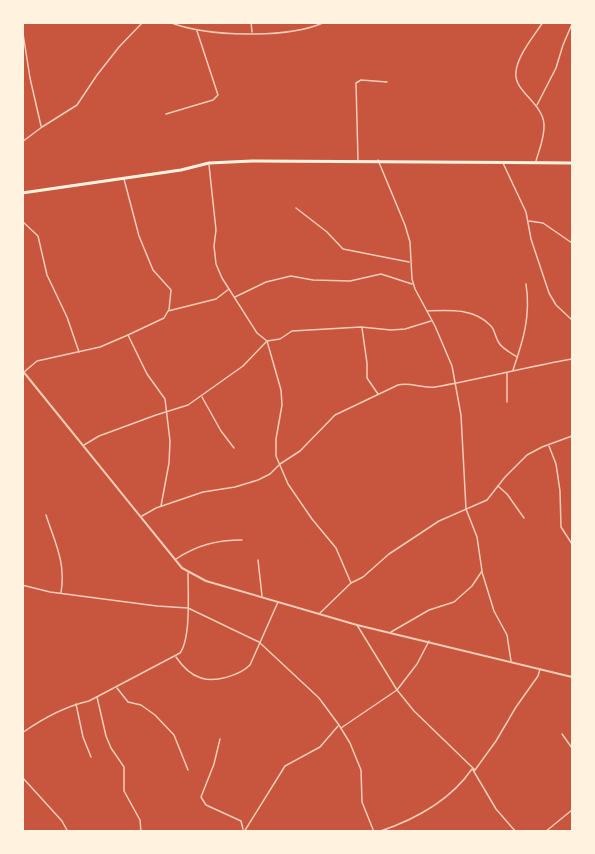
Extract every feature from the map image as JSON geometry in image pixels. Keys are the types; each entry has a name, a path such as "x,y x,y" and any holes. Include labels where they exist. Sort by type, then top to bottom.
{"main road":[{"path":"22,193 181,170 208,163 275,160 573,162"}],"street":[{"path":"22,142 77,105 119,47 143,22"},
{"path":"169,22 197,30 252,33 308,30 325,22"},
{"path":"251,22 252,33"},
{"path":"535,162 544,127 537,105 517,84 515,74 521,56 543,22"},
{"path":"537,105 556,68 573,24"},
{"path":"22,27 30,78 42,127"},
{"path":"166,114 213,100 218,94 197,30"},
{"path":"358,160 356,83 361,80 387,82"},
{"path":"378,160 410,242 413,284 452,366 461,415 466,509 477,537 482,571 494,611 507,635 511,661"},
{"path":"503,162 529,221 531,239 549,293 556,305 573,320"},
{"path":"208,163 216,230 214,246 216,264 257,333 267,341 281,390 282,405 276,439 276,456 288,484 336,548 351,583"},
{"path":"124,179 139,236 153,270 171,290 168,311 164,318 100,347 38,361 23,371 175,560 188,573 206,581 357,625 573,677"},
{"path":"296,208 327,232 343,249 410,262"},
{"path":"22,220 38,236 47,275 67,317 79,352"},
{"path":"529,221 543,223 573,243"},
{"path":"234,297 266,282 291,276 313,280 350,281 381,274 413,284"},
{"path":"512,371 528,318 526,284"},
{"path":"168,311 216,299 229,289"},
{"path":"426,311 451,310 479,317 492,327 500,345 518,357"},
{"path":"84,446 99,436 188,405 243,366 267,341 280,339 292,331 361,327 398,329 432,321"},
{"path":"361,327 367,378 378,396"},
{"path":"128,335 147,374 165,399 170,441 169,463 161,506"},
{"path":"141,516 161,506 211,489 235,487 270,474 280,464 300,451 335,415 398,385 407,383 433,387 573,359"},
{"path":"507,373 507,402"},
{"path":"202,397 221,431 234,448"},
{"path":"319,614 351,583 363,577 388,554 439,521 486,500 527,455 573,436"},
{"path":"548,446 556,464 560,491 561,527 573,544"},
{"path":"498,486 507,494 524,518"},
{"path":"46,515 60,552 63,580 61,593"},
{"path":"175,560 191,549 211,542 242,540"},
{"path":"258,561 262,597"},
{"path":"391,632 429,610 454,602 472,586 482,571"},
{"path":"22,733 39,722 76,704 98,697 175,657 183,649 188,608 188,573"},
{"path":"22,585 61,593 188,608 259,642 314,693 341,728 361,770 362,802 374,831"},
{"path":"175,657 192,674 202,679 233,675 247,668 278,602"},
{"path":"357,625 397,690 414,711 474,770 496,808 516,831"},
{"path":"341,728 397,690 417,664 429,641"},
{"path":"378,831 414,818 434,806 474,770 538,676 540,669"},
{"path":"116,687 128,702 141,705 174,735 188,770"},
{"path":"98,697 106,736 124,767 123,791 140,820 141,831"},
{"path":"76,704 83,737 91,757"},
{"path":"243,831 285,766 320,747 339,725"},
{"path":"562,735 573,748"},
{"path":"220,739 214,764 201,797 206,805 241,821 243,831"},
{"path":"22,777 68,831"},
{"path":"545,831 573,810"}]}
